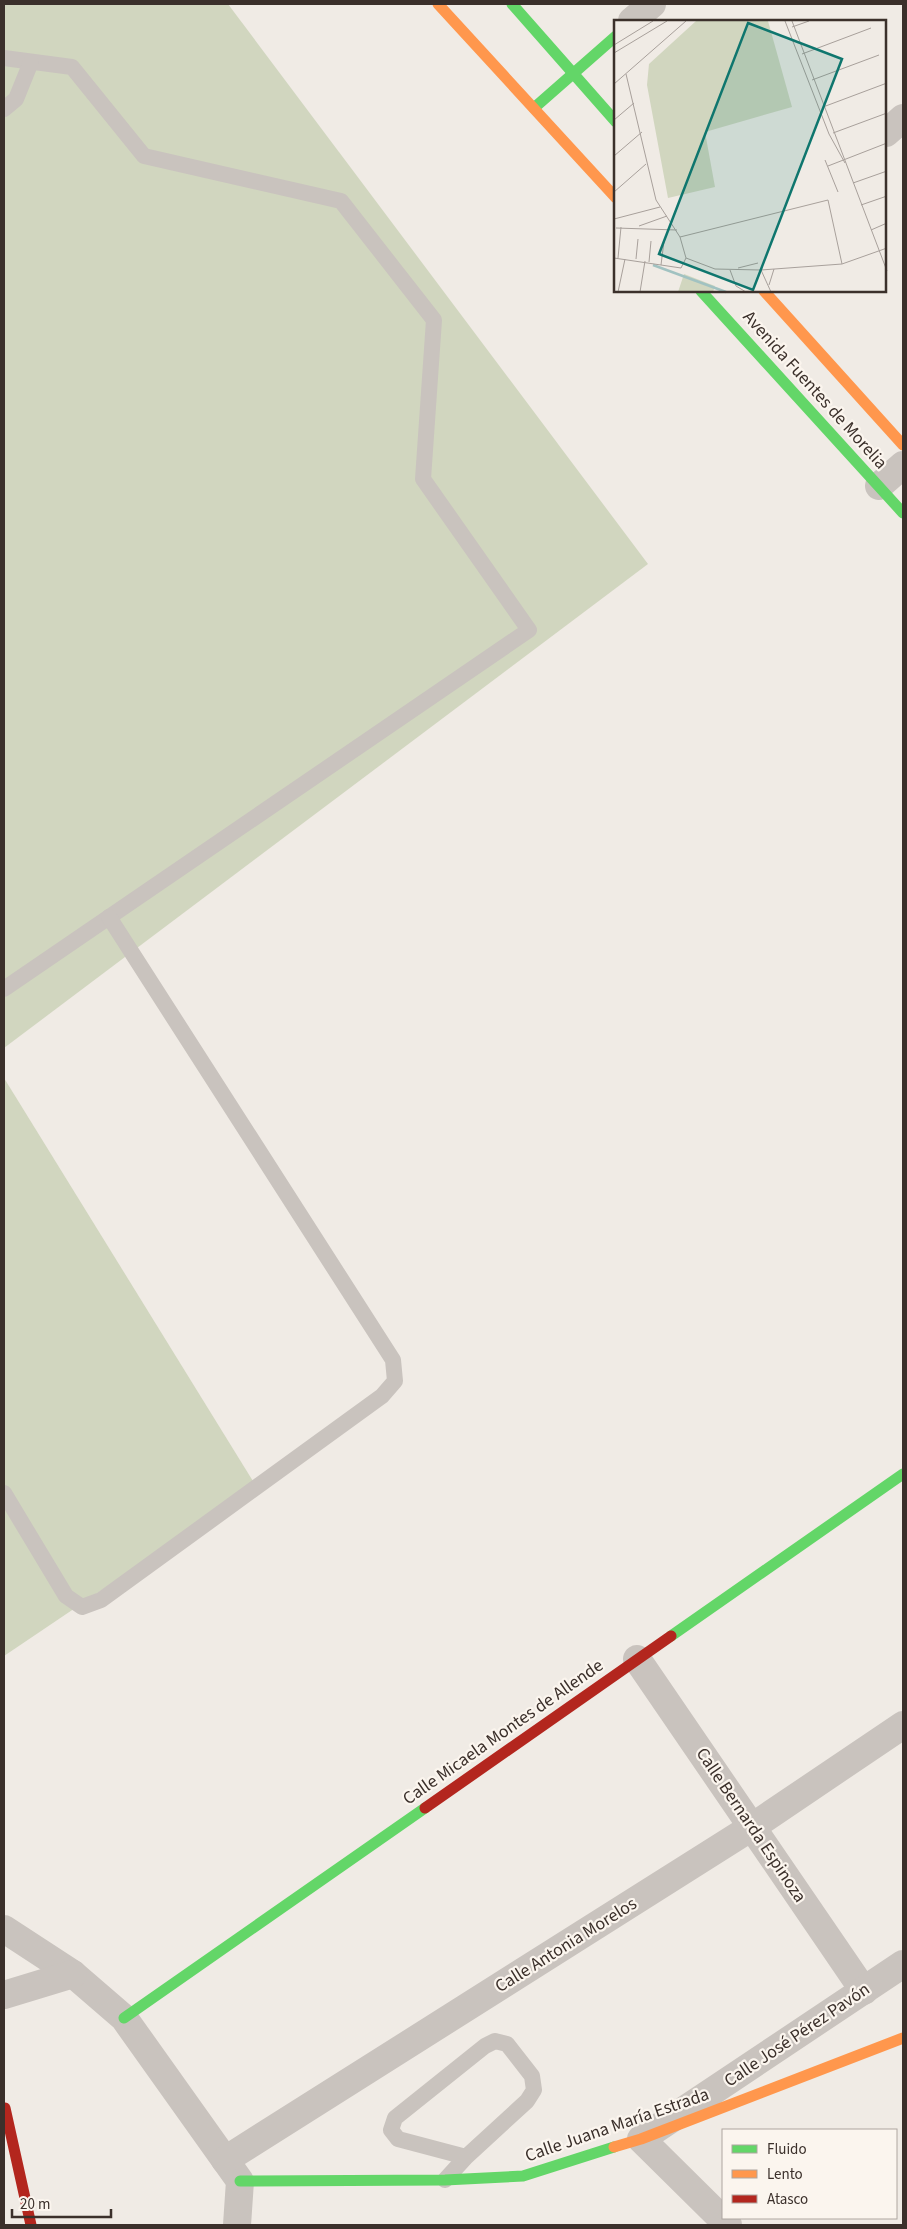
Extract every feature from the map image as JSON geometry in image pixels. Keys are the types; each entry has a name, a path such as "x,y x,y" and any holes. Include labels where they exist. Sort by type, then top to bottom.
{"street":[{"path":"438,4 614,196"},
{"path":"512,4 614,120"},
{"path":"633,20 652,4"},
{"path":"534,108 614,38"},
{"path":"887,132 903,118"},
{"name":"Avenida Fuentes de Morelia","path":"765,292 903,444"},
{"name":"Avenida Fuentes de Morelia","path":"705,293 903,513"},
{"path":"879,486 903,465"},
{"name":"Calle Micaela Montes de Allende","path":"124,2018 637,1659 900,1483"},
{"name":"Calle Bernarda Espinoza","path":"637,1659 864,1991"},
{"name":"Calle Antonia Morelos","path":"232,2170 752,1827 903,1725"},
{"path":"4,1929 73,1974 124,2018 232,2170 237,2225"},
{"name":"Calle José Pérez Pavón","path":"641,2139 903,1964"},
{"path":"4,1995 73,1974"},
{"name":"Calle Juana María Estrada","path":"232,2170 444,2180 523,2176 641,2139 903,2038"},
{"path":"5,2108 31,2225"},
{"path":"641,2139 728,2225"}],"lane":[{"path":"4,58 72,67 144,156 341,201 434,320 423,479 529,630 4,989"},
{"path":"4,109 16,99 31,62"},
{"path":"4,1493 66,1596 82,1607 101,1600 382,1396 395,1381 393,1360 109,917"},
{"path":"444,2180 527,2101 534,2090 532,2076 507,2044 495,2041 485,2046 395,2118 391,2130 398,2139 466,2158"}],"green space":[{"path":"4,4 228,4 648,564 4,1048"},
{"path":"4,1078 256,1486 4,1656"}],"traffic: fast":[{"path":"512,4 614,120"},
{"path":"534,108 614,38"},
{"path":"702,292 903,513"},
{"path":"671,1636 903,1474"},
{"path":"124,2018 425,1808"},
{"path":"240,2181 445,2180 523,2176 614,2147"}],"traffic: slow":[{"path":"438,4 614,196"},
{"path":"765,292 903,445"},
{"path":"614,2147 641,2139 903,2038"}],"traffic: jam":[{"path":"425,1808 671,1636"},
{"path":"5,2108 31,2225"}]}
